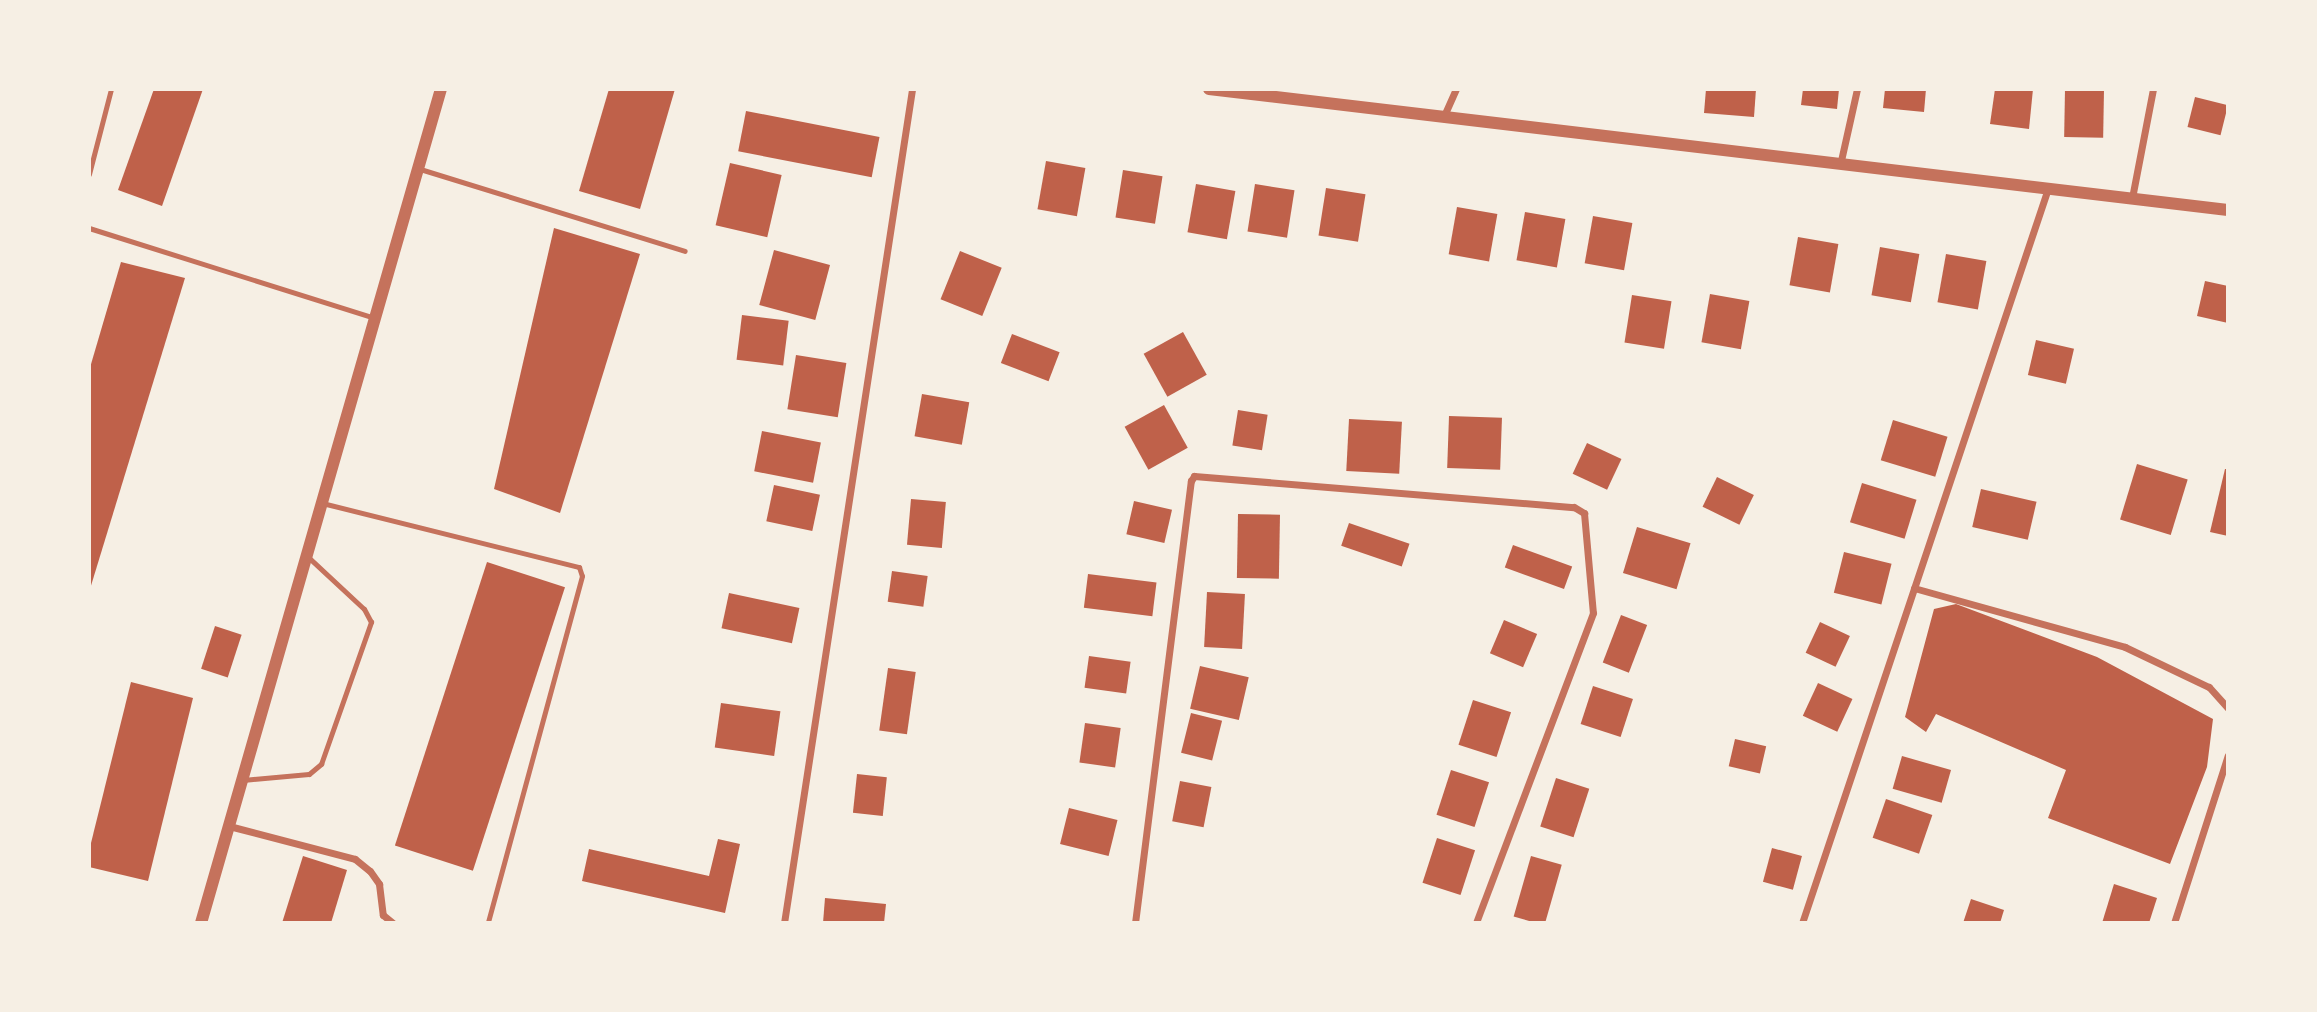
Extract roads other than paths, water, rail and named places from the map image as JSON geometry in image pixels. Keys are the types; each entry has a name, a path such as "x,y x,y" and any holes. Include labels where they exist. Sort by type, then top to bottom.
{"street":[{"path":"201,923 441,89"},
{"path":"783,923 912,89"},
{"path":"1209,89 1443,119 2228,209"},
{"path":"1443,119 1456,89"},
{"path":"1840,165 1857,89"},
{"path":"2132,198 2152,89"},
{"path":"1802,923 2048,188"},
{"path":"1135,923 1191,481 1194,476 1574,507 1584,513 1593,613 1476,923"},
{"path":"1914,588 2125,647 2209,687 2228,708"},
{"path":"2174,923 2228,755"},
{"path":"229,826 355,859 370,871 379,884 381,919 393,923"}],"lane":[{"path":"89,174 111,89"},
{"path":"418,168 685,251"},
{"path":"89,228 375,318"},
{"path":"322,503 579,568 582,576 488,923"},
{"path":"243,780 309,774 321,764 371,622 364,609 307,556"}]}
